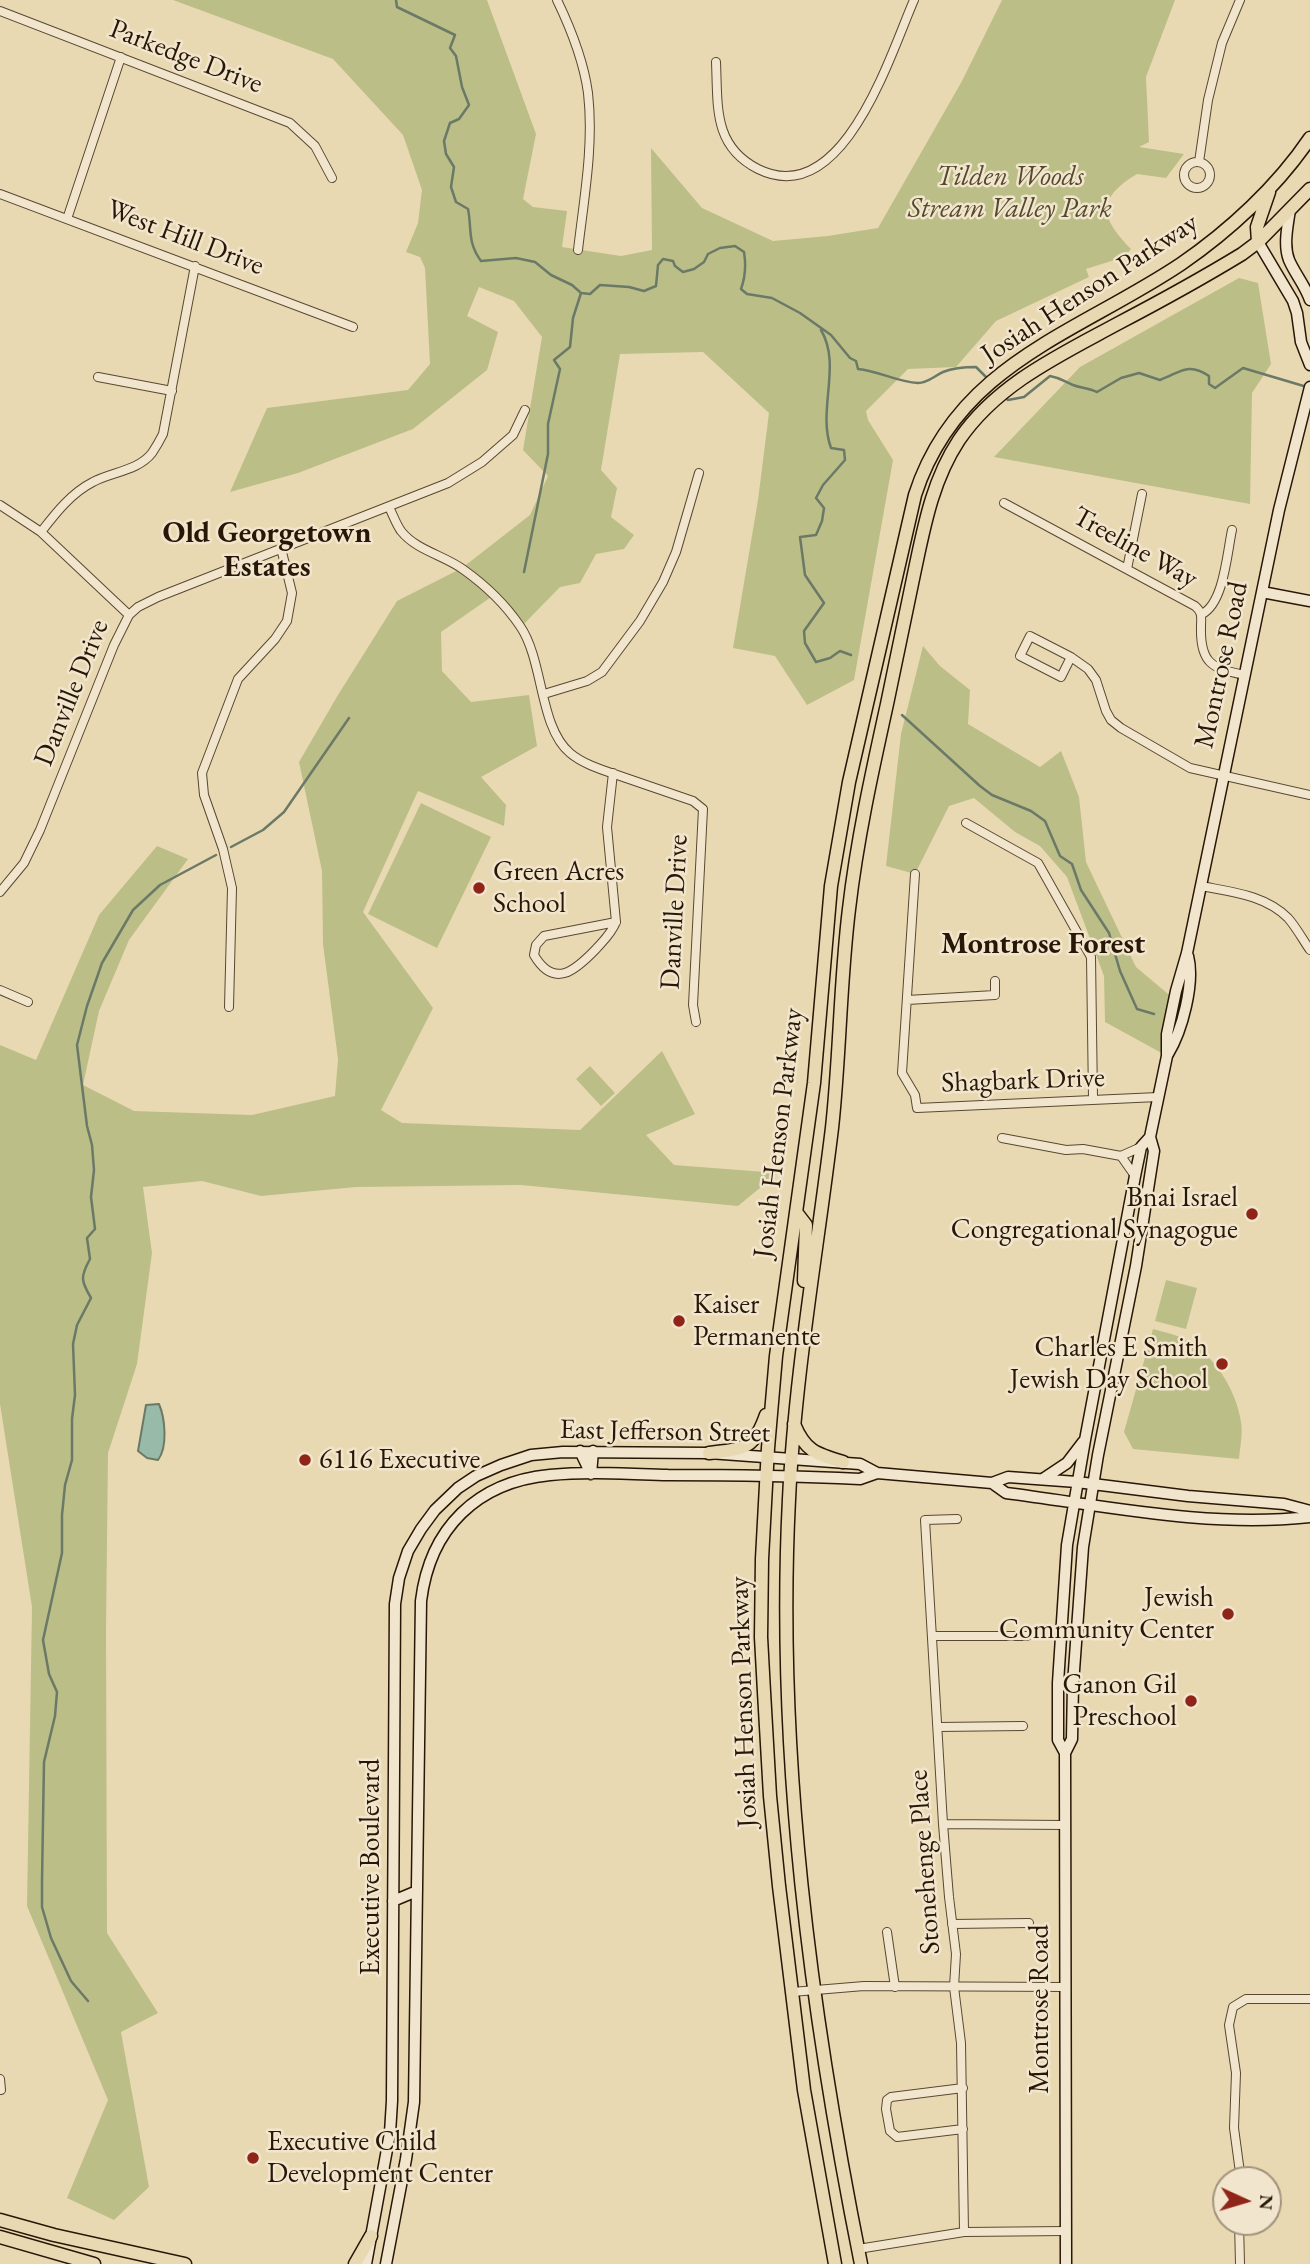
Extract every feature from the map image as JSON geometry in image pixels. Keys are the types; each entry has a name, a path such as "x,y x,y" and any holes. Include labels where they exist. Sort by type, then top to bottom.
{"main road":[{"path":"1258,242 1256,234 1259,216 1272,185 1310,138"},
{"name":"Josiah Henson Parkway","path":"835,2264 804,2090 770,1796 763,1679 762,1559 767,1456 781,1312 814,1083 831,886 849,782 918,484 932,452 948,427 976,394 1020,359 1182,263 1224,230 1272,185"},
{"path":"1290,209 1310,189"},
{"name":"Josiah Henson Parkway","path":"861,2264 828,2085 802,1884 793,1782 787,1558 794,1422 806,1310 833,1115 850,894 870,783 933,492 956,445 968,428 986,408 1028,374 1242,254 1258,242 1290,209"},
{"path":"796,1212 804,1222 806,1230 803,1274 806,1310"},
{"path":"709,1453 738,1450 752,1443 772,1399"},
{"path":"794,1422 806,1447 820,1455 843,1462"},
{"path":"0,2220 185,2264"},
{"path":"355,2264 371,2236"},
{"path":"0,2237 94,2264"}],"street":[{"path":"557,0 572,32 587,92 590,150 578,250"},
{"path":"716,62 718,112 724,137 736,155 768,174 787,176 815,169 835,154 861,118 914,0"},
{"path":"1199,162 1208,100 1222,43 1240,0"},
{"name":"Parkedge Drive","path":"0,10 290,123 315,146 332,178"},
{"path":"67,219 121,57"},
{"name":"West Hill Drive","path":"0,194 353,327"},
{"path":"1290,209 1287,250 1290,262 1307,289 1310,300"},
{"path":"1258,242 1293,301 1301,342 1310,365"},
{"path":"41,532 61,507 86,486 132,468 151,455 163,434 195,266"},
{"path":"98,377 172,391"},
{"name":"Montrose Road","path":"1066,2264 1065,1754 1072,1739 1073,1684 1083,1547 1136,1266 1154,1151 1150,1137 1167,1056 1171,1010 1187,953 1279,510 1310,387"},
{"path":"389,507 449,483 482,462 513,435 525,410"},
{"path":"544,694 587,681 601,672 640,621 663,582 676,552 698,473"},
{"path":"1127,569 1142,494"},
{"name":"Treeline Way","path":"1004,503 1195,606 1202,614 1202,643 1207,660 1215,667 1245,675"},
{"path":"0,505 41,532 129,615"},
{"name":"Danville Drive","path":"0,892 24,863 40,830 114,645 129,615 158,597 389,507 400,530 414,544 462,568 495,595 521,627 536,661 549,716 567,750 576,758 694,801 703,809 693,1005 696,1022"},
{"path":"1202,614 1210,609 1219,594 1232,530"},
{"path":"229,1007 232,888 223,849 204,794 202,773 239,679 275,639 287,621 292,593 281,548"},
{"path":"1262,592 1310,601"},
{"path":"1071,657 1061,677 1020,656 1030,636 1071,657 1088,669 1096,680 1111,720 1190,768 1310,795"},
{"path":"613,773 607,827 616,922 611,934 574,969 564,974 552,974 542,968 534,955 536,945 544,936 616,922"},
{"path":"966,823 1038,863 1091,957 1093,1099"},
{"name":"Shagbark Drive","path":"915,874 902,1073 915,1095 917,1108 1158,1097"},
{"path":"1201,886 1250,895 1270,904 1288,918 1310,950"},
{"path":"907,1000 995,995 995,981"},
{"path":"0,990 28,1002"},
{"path":"1002,1138 1066,1150 1083,1149 1121,1156 1141,1147 1150,1137"},
{"name":"Montrose Road","path":"1065,1754 1058,1740 1058,1683 1067,1545 1141,1147"},
{"path":"1121,1156 1135,1176"},
{"path":"1043,1479 1067,1463 1085,1440"},
{"path":"580,1451 591,1474"},
{"path":"591,1474 593,1451"},
{"name":"East Jefferson Street","path":"458,1488 476,1476 511,1461 541,1453 709,1453 843,1462 860,1464 877,1473 992,1483 1007,1477 1077,1482 1188,1496 1284,1504 1310,1511"},
{"name":"East Jefferson Street","path":"472,1503 529,1478 558,1474 860,1479 877,1473"},
{"name":"East Jefferson Street","path":"992,1483 1006,1493 1189,1518 1283,1520 1310,1517"},
{"name":"Executive Boulevard","path":"366,2264 390,2133 395,1604 403,1565 421,1529 435,1510 458,1488"},
{"name":"Executive Boulevard","path":"386,2264 410,2138 415,2086 421,1601 426,1572 443,1535 472,1503"},
{"name":"Stonehenge Place","path":"957,1519 925,1520 943,1824 956,1955 954,1987 963,2088 964,2232"},
{"path":"933,1636 1027,1636"},
{"path":"395,1665 420,1665"},
{"path":"938,1727 1023,1726"},
{"path":"394,1748 419,1750"},
{"path":"943,1824 1064,1825"},
{"path":"393,1901 417,1891"},
{"path":"952,1924 1029,1923"},
{"path":"887,1932 895,1987"},
{"path":"792,1992 864,1986 1065,1987"},
{"path":"393,1998 417,1998"},
{"path":"1239,2166 1234,2128 1236,2073 1229,2025 1233,2007 1246,1999 1310,2000"},
{"path":"0,2079 1,2090"},
{"path":"392,2085 415,2086"},
{"path":"963,2088 891,2097 887,2101 886,2109 890,2132 897,2137 963,2129"},
{"path":"858,2249 964,2232 1066,2231"},
{"path":"1239,2236 1240,2264"}],"green space":[{"name":"Tilden Woods Stream Valley Park","path":"173,0 487,0 536,134 523,199 533,207 567,211 562,247 621,256 652,250 651,148 702,208 773,241 878,228 962,81 1002,0 1175,0 1146,77 1149,142 1139,147 1184,154 1166,178 1137,174 1114,192 1109,200 1108,218 1131,249 1124,257 1086,269 1089,277 996,321 956,367 908,369 866,411 868,420 893,460 854,680 807,705 775,656 733,648 758,500 769,413 703,352 620,354 601,470 617,488 611,517 634,535 624,549 596,554 580,583 560,587 521,627 494,595 441,632 442,671 471,702 529,695 537,746 481,777 506,805 504,826 418,791 363,912 433,1008 381,1110 402,1123 580,1130 662,1051 695,1114 646,1135 674,1165 778,1173 738,1206 521,1185 356,1187 261,1196 202,1181 143,1187 152,1253 137,1364 108,1453 107,1933 158,2013 121,2032 149,2187 114,2220 67,2198 108,2100 27,1906 32,1607 0,1404 0,1045 36,1060 99,915 157,846 188,859 129,940 99,1011 83,1085 134,1111 252,1115 335,1096 338,1059 323,944 322,871 299,762 397,601 462,568 530,515 548,476 523,450 542,337 514,301 479,287 467,316 498,332 487,370 413,429 298,473 230,492 267,408 408,390 430,364 425,268 420,257 406,252 418,223 422,190 403,135 333,59"},
{"path":"1239,278 1258,283 1271,364 1252,393 1250,504 994,457 1080,367"},
{"path":"923,646 940,666 970,690 968,724 1040,767 1061,751 1079,797 1086,862 1136,967 1174,999 1167,1056 1105,1022 1104,976 1067,877 1040,846 1015,832 974,798 949,806 915,874 886,866 901,734"},
{"path":"421,803 491,837 437,948 368,914"},
{"path":"590,1066 615,1093 601,1106 576,1079"},
{"path":"1166,1280 1197,1288 1186,1329 1155,1321"},
{"path":"1153,1329 1177,1336 1195,1346 1222,1374 1234,1397 1241,1422 1239,1459 1133,1449 1124,1432"}],"shaded area":[{"path":"159,1404 165,1432 158,1460 147,1458 138,1451 146,1405"}],"waterway":[{"path":"396,0 397,7 455,35 450,48 456,56 462,87 469,105 459,119 450,123 444,141 446,154 454,167 451,187 456,202 468,209 472,241 481,261 516,258 535,262 581,293 590,294 600,285 644,291 656,286 658,265 663,259 673,261 683,272 704,262 708,254 720,248 735,246 744,252 745,271 741,289 747,294 772,298 800,313 831,335 850,358 856,361 858,369 918,383 943,372 976,367 987,378"},
{"path":"524,572 548,454 548,424 560,369 554,360 570,347 573,318 581,293"},
{"path":"821,330 827,344 830,373 827,433 831,448 844,450 845,460 823,485 816,498 824,508 816,535 800,537 805,575 824,603 804,631 805,643 816,662 830,658 840,651 851,655"},
{"path":"1004,396 1008,400 1024,397 1050,376 1097,392 1121,378 1139,373 1160,380 1190,369 1209,376 1209,384 1215,388 1243,368 1307,387"},
{"path":"902,715 992,795 1031,811 1045,821 1060,856 1072,864 1081,890 1109,933 1120,971 1137,1009 1154,1014"},
{"path":"231,847 263,830 284,812 349,718"},
{"path":"88,2001 71,1981 51,1938 42,1907 44,1762 55,1716 57,1692 49,1674 43,1640 62,1553 65,1485 72,1460 75,1395 73,1344 77,1325 91,1298 83,1279 90,1259 87,1238 95,1229 91,1197 94,1170 92,1145 87,1126 77,1045 102,963 133,910 160,885 216,855"}],"place":[{"name":"Green Acres School","path":"479,888"},
{"name":"Bnai Israel Congregational Synagogue","path":"1252,1214"},
{"name":"Kaiser Permanente","path":"679,1321"},
{"name":"Charles E Smith Jewish Day School","path":"1222,1364"},
{"name":"6116 Executive","path":"305,1460"},
{"name":"Jewish Community Center","path":"1228,1614"},
{"name":"Ganon Gil Preschool","path":"1191,1701"},
{"name":"Executive Child Development Center","path":"253,2158"}],"district":[{"name":"Old Georgetown Estates","path":"267,551"},
{"name":"Montrose Forest","path":"1043,945"}]}
